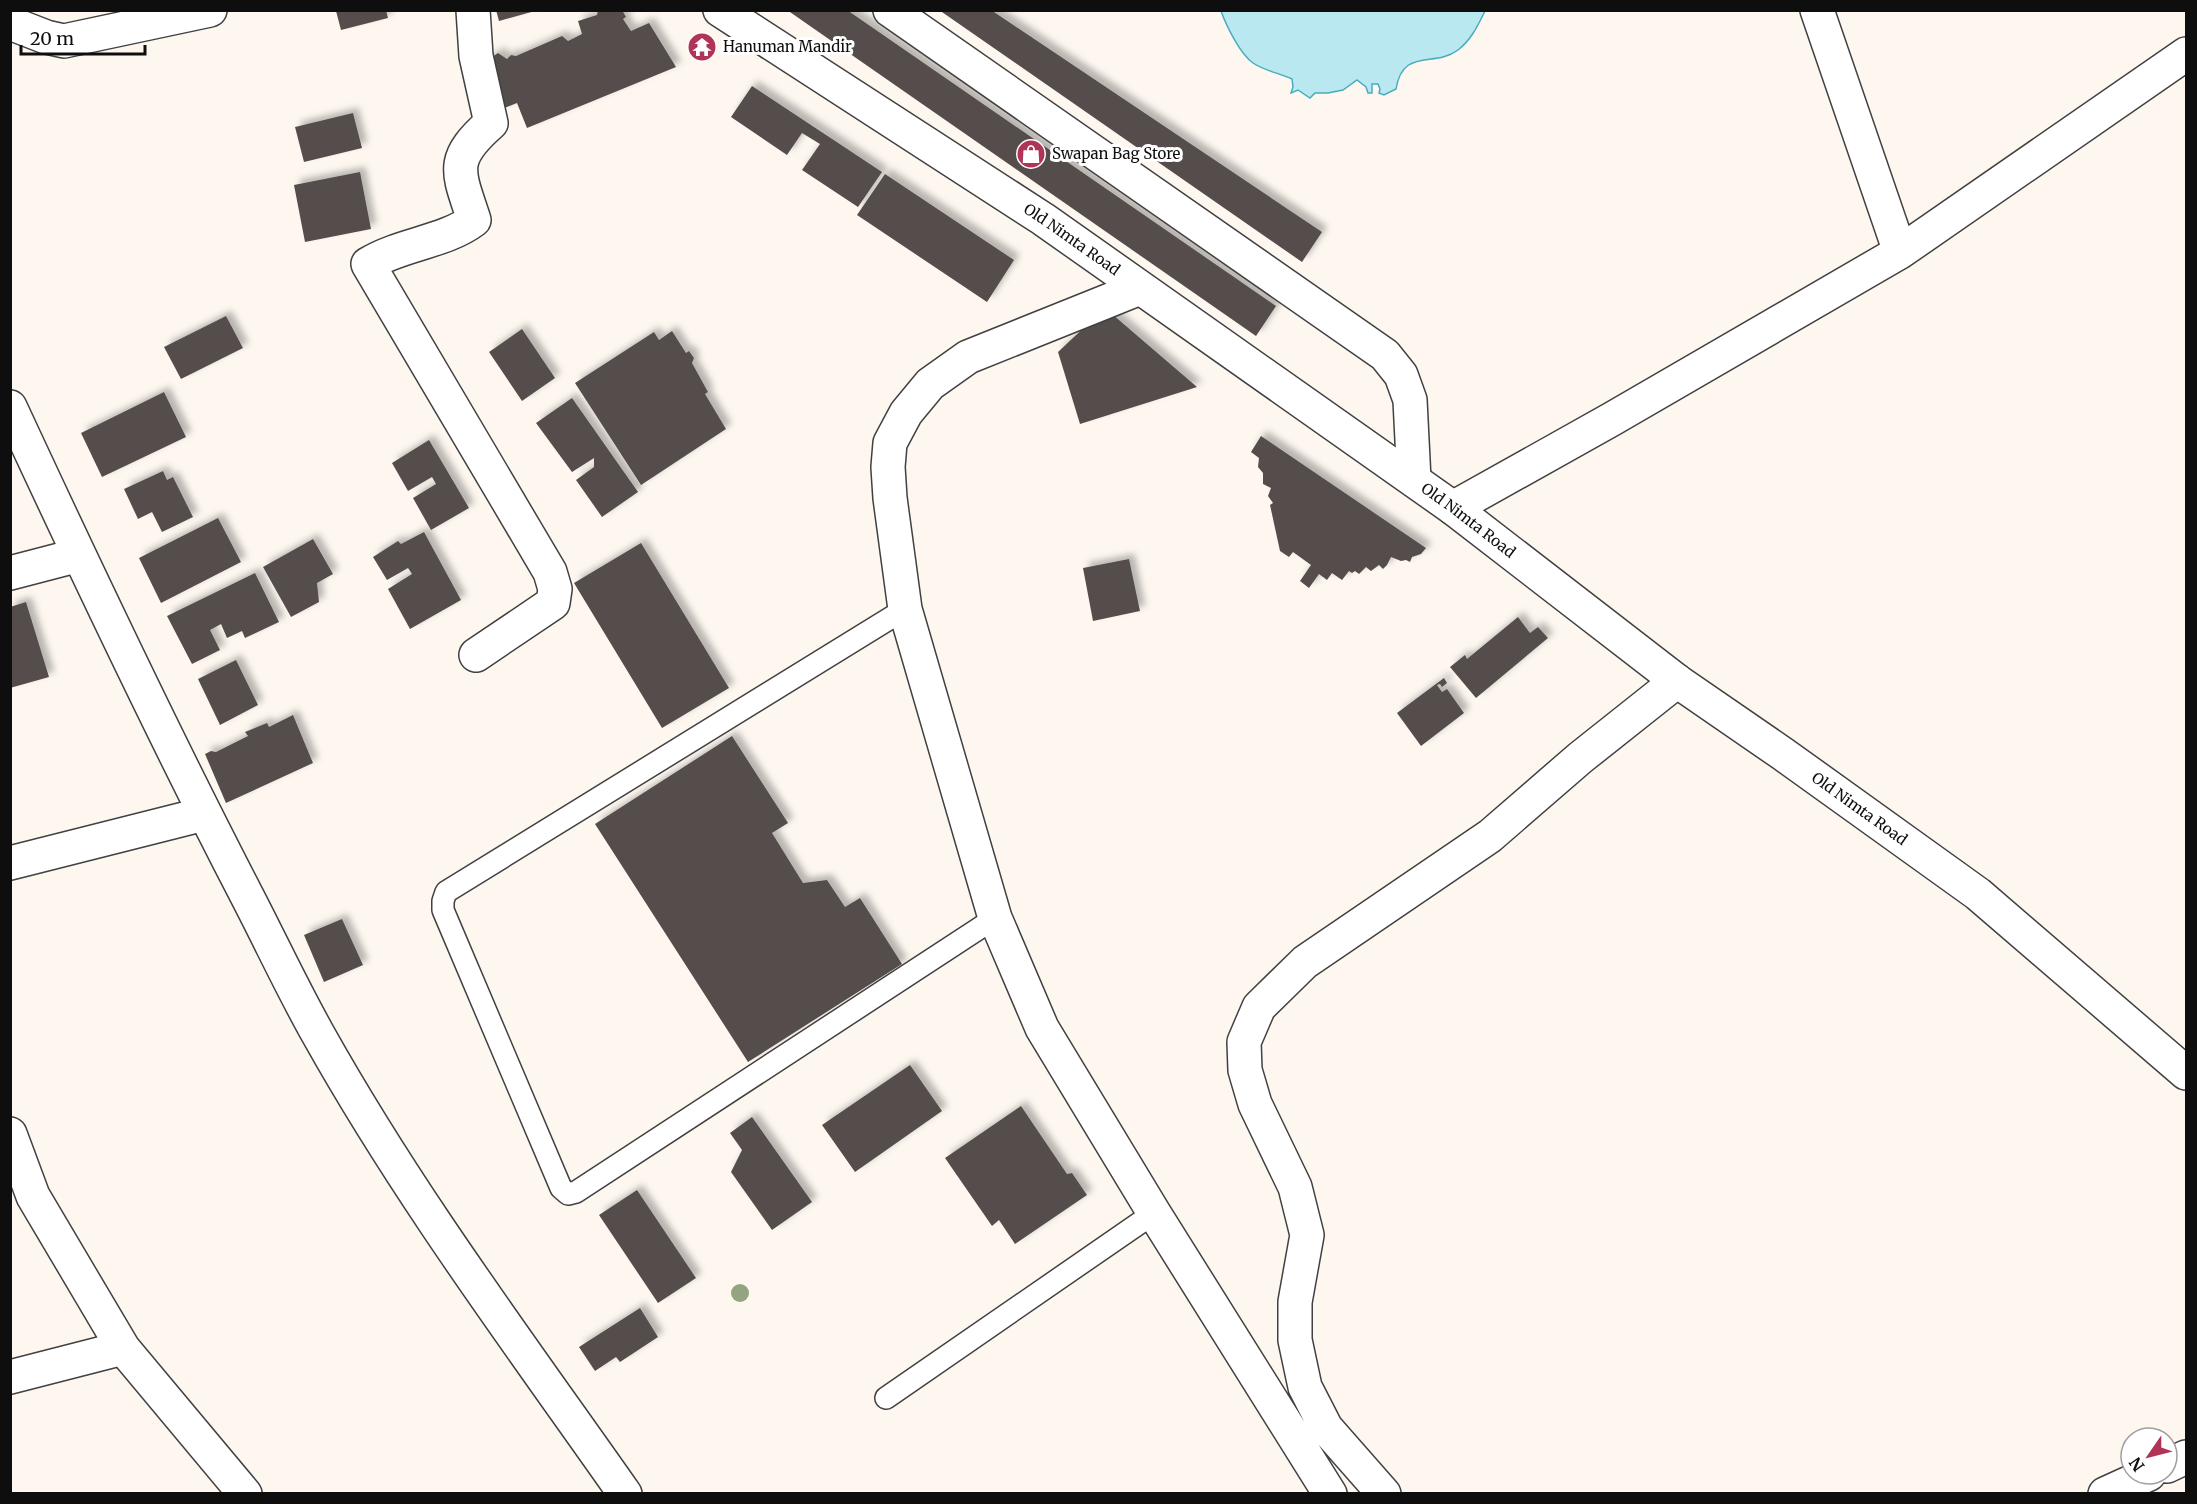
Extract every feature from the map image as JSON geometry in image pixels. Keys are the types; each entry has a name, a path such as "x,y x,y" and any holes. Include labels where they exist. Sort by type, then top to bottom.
{"street":[{"path":"10,23 46,37 64,41 210,10"},
{"path":"473,10 476,56 491,123 471,141 461,161 460,179 474,220 463,228 385,254 368,264 550,572 555,589 553,603 476,655"},
{"name":"Old Nimta Road","path":"720,10 1043,219 1454,508 1677,681 1978,894 2187,1073"},
{"path":"891,10 1385,355 1401,375 1410,400 1414,480"},
{"path":"1817,10 1900,252"},
{"path":"1454,508 1900,252 2187,54"},
{"path":"1140,288 968,357 930,384 906,413 890,443 888,467 905,609 995,918 1042,1028 1154,1213 1330,1494"},
{"path":"10,407 78,555 204,814 318,1033 428,1212 625,1494"},
{"path":"10,573 78,555"},
{"path":"1384,1494 1326,1428 1305,1387 1295,1340 1295,1302 1307,1235 1295,1187 1255,1104 1245,1070 1244,1042 1258,1007 1305,962 1490,836 1580,758 1677,681"},
{"path":"10,863 204,814"},
{"path":"10,1134 22,1198 123,1348 244,1494"},
{"path":"10,1377 123,1348"},
{"path":"2105,1494 2123,1486"}],"lane":[{"path":"905,609 446,892 442,910 561,1188 568,1194 576,1192 995,918"},
{"path":"886,1398 1154,1213"}],"water":[{"path":"1221,10 1485,11 1471,37 1463,46 1449,55 1412,63 1400,76 1396,89 1384,95 1379,93 1378,84 1372,84 1372,93 1368,93 1366,87 1357,80 1343,90 1315,93 1310,98 1298,90 1291,93 1292,79 1262,68 1248,59 1234,39"}],"building":[{"path":"386,10 388,18 341,30 336,11"},
{"path":"496,10 535,10 535,11 499,21"},
{"path":"598,10 622,10 626,17 623,19 631,31 649,23 676,67 527,128 517,103 502,109 485,62 498,53 507,59 511,55 516,56 562,36 568,41 582,34 578,21 597,15"},
{"path":"787,10 847,10 1276,306 1256,336"},
{"path":"939,10 991,10 1322,232 1302,262"},
{"path":"752,86 882,172 858,207 802,170 820,144 802,133 787,155 731,117"},
{"path":"353,113 362,148 304,162 295,127"},
{"path":"360,172 371,229 305,242 294,185"},
{"path":"885,174 1014,260 987,302 857,215"},
{"path":"1105,308 1197,387 1080,424 1058,352"},
{"path":"226,316 243,348 181,379 164,347"},
{"path":"522,329 555,378 522,401 489,352"},
{"path":"672,331 686,353 689,351 694,358 692,363 708,392 705,394 726,429 641,485 575,383 654,332 659,340"},
{"path":"164,392 186,437 102,477 81,433"},
{"path":"572,398 638,492 602,517 576,480 594,467 594,458 572,472 536,423"},
{"path":"1261,436 1426,548 1421,554 1412,557 1410,562 1391,557 1383,569 1379,565 1371,571 1366,567 1359,574 1349,571 1342,580 1332,573 1327,580 1319,574 1309,588 1300,581 1311,565 1293,552 1289,557 1280,551 1270,505 1273,503 1268,496 1271,488 1263,484 1263,473 1258,467 1259,458 1251,452"},
{"path":"429,440 469,508 431,530 413,498 436,484 432,477 408,491 392,463"},
{"path":"163,471 167,480 173,477 193,517 162,532 152,512 138,519 124,489"},
{"path":"218,518 241,562 161,603 139,558"},
{"path":"424,532 461,600 410,629 388,589 412,574 408,568 387,580 373,557 398,541 401,544"},
{"path":"313,539 333,574 317,583 319,602 291,617 263,567"},
{"path":"641,543 729,688 662,728 574,583"},
{"path":"1129,559 1140,611 1093,621 1083,568"},
{"path":"255,573 279,622 245,638 242,631 227,638 221,624 210,630 220,650 192,664 167,616"},
{"path":"26,602 49,677 10,688 10,607"},
{"path":"1518,617 1530,633 1538,627 1548,638 1476,698 1450,667 1465,655 1467,659"},
{"path":"236,660 258,705 220,725 198,679"},
{"path":"1444,678 1447,683 1442,687 1440,684 1437,685 1442,692 1447,689 1464,713 1421,746 1397,713"},
{"path":"293,715 313,763 226,803 205,754 211,751 216,752 248,736 245,732 267,723 269,727"},
{"path":"732,736 788,823 772,833 803,883 827,880 845,907 860,898 902,964 748,1062 595,824"},
{"path":"342,919 363,965 324,982 304,935"},
{"path":"910,1065 942,1111 855,1172 822,1125"},
{"path":"1021,1106 1067,1174 1072,1173 1087,1195 1015,1244 999,1220 992,1226 945,1158"},
{"path":"752,1117 812,1202 772,1230 731,1172 742,1150 730,1133"},
{"path":"637,1190 696,1278 658,1303 599,1215"},
{"path":"640,1308 658,1337 620,1362 616,1357 595,1371 579,1347"}],"place":[{"name":"Hanuman Mandir","path":"702,47"},
{"name":"Swapan Bag Store","path":"1031,154"}]}
